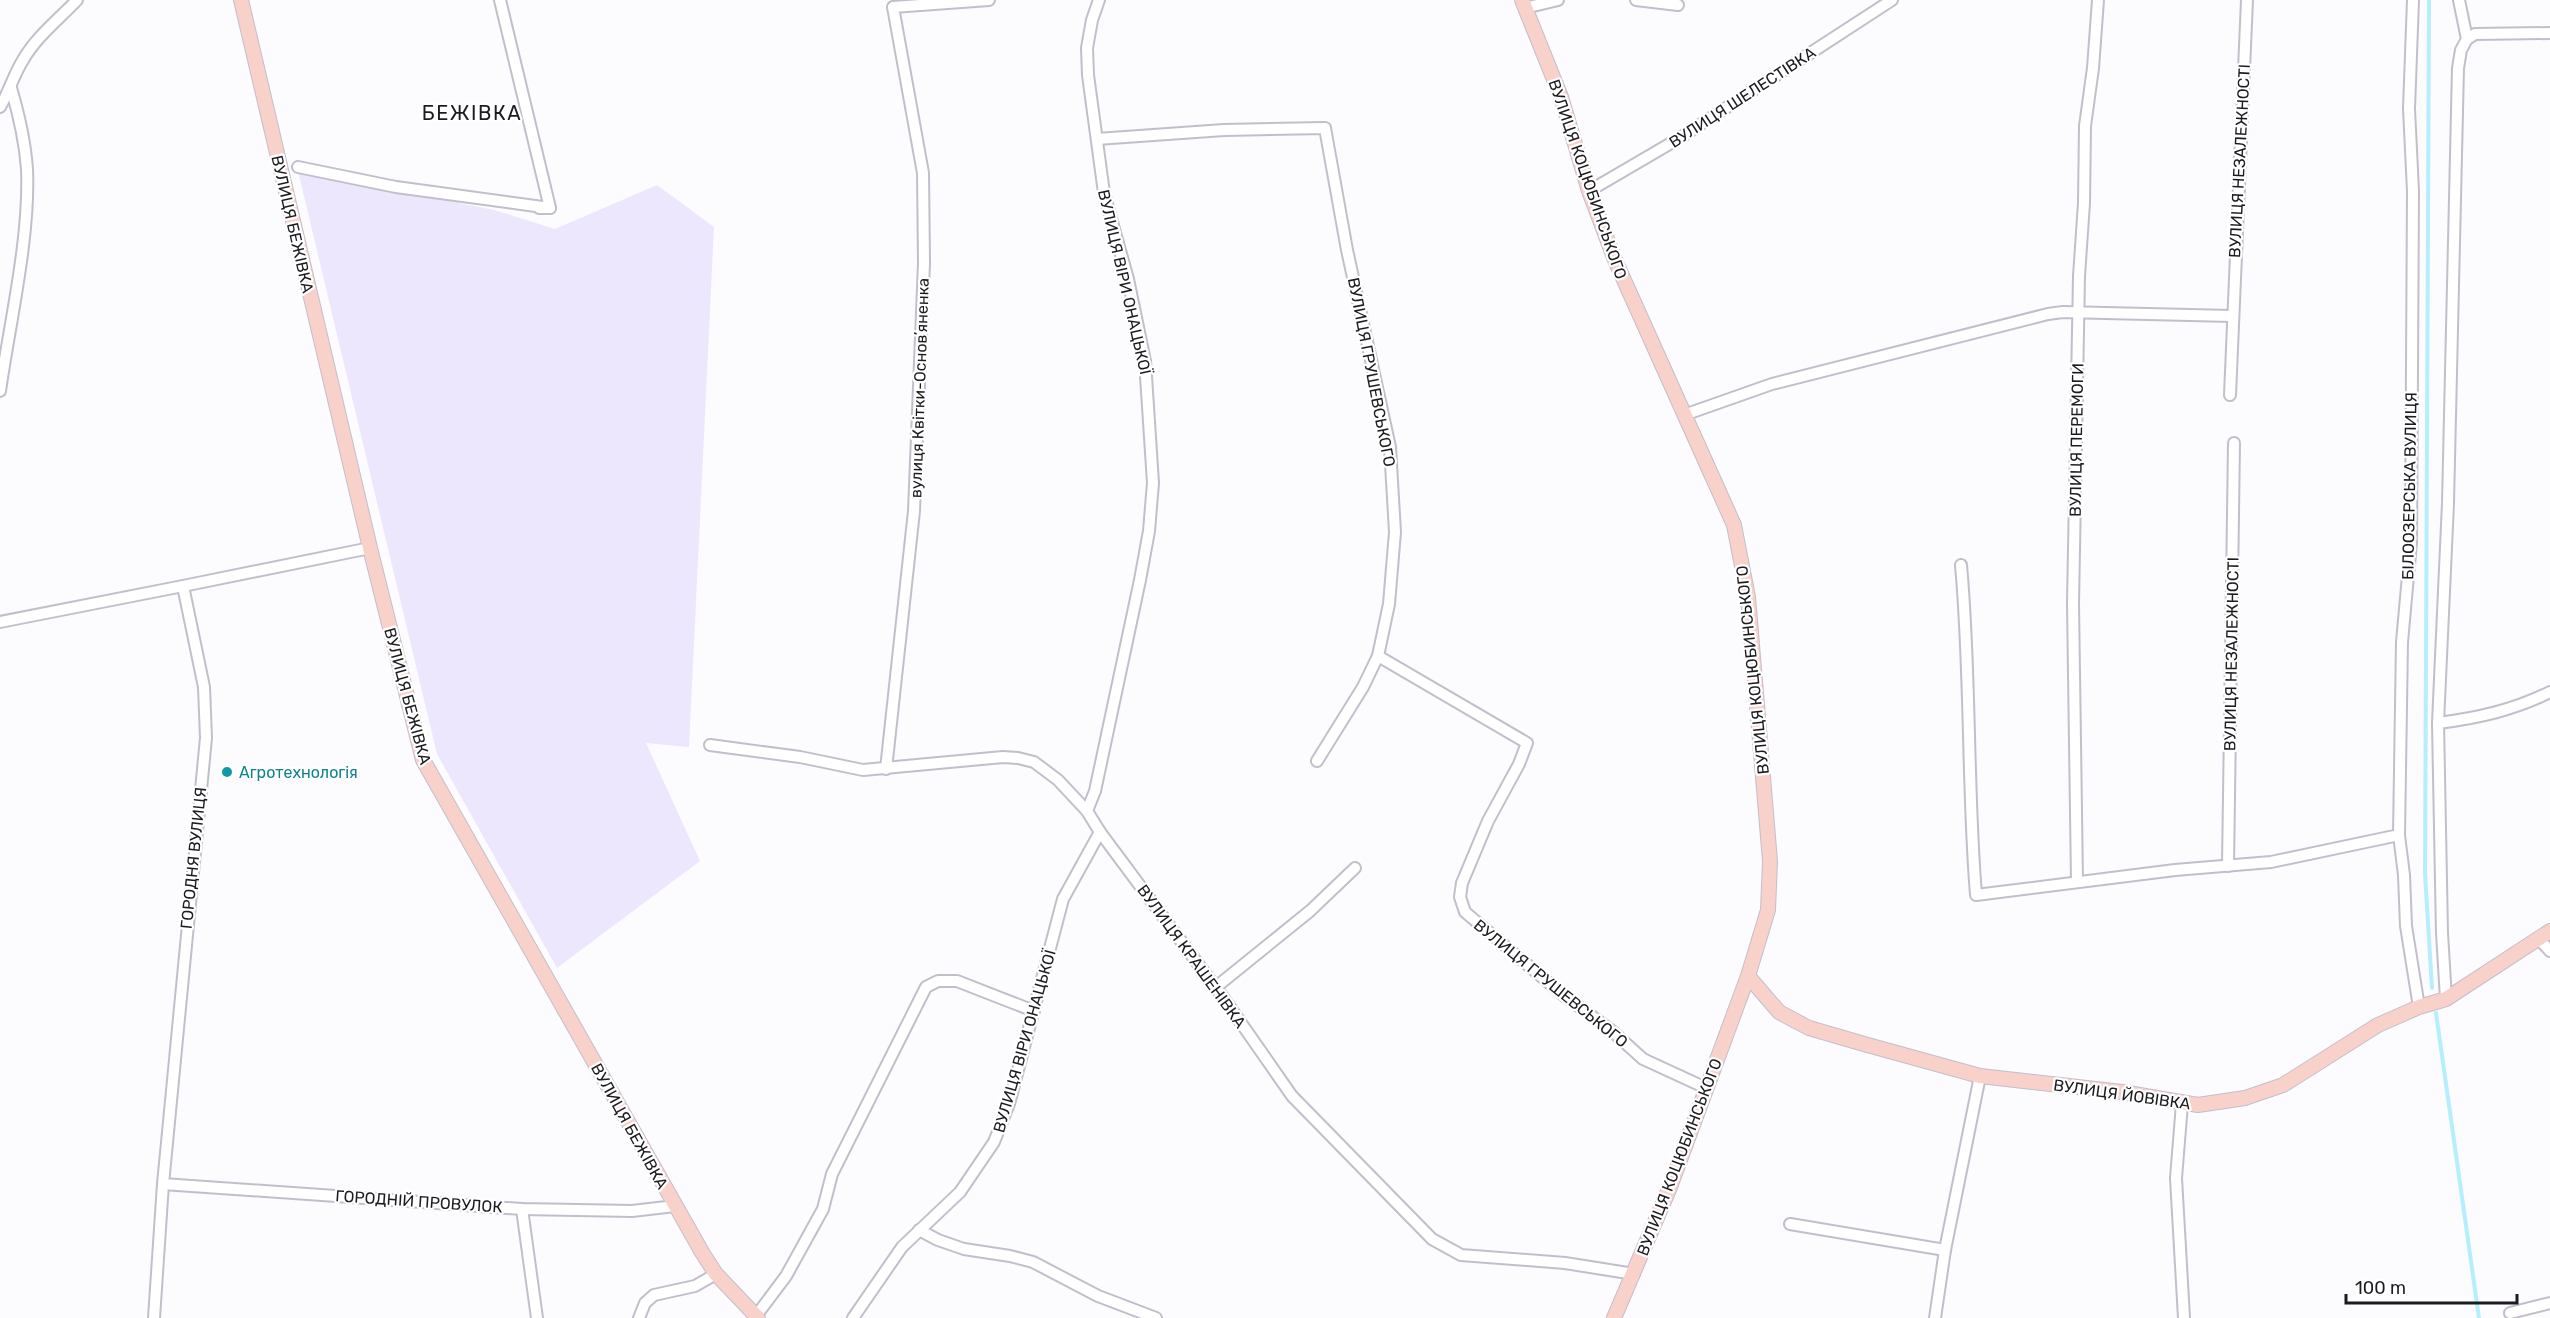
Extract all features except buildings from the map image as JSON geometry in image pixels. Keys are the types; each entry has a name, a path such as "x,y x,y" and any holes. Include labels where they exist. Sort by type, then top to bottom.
{"street":[{"path":"0,107 5,87 22,60 38,39 77,0"},
{"name":"ВУЛИЦЯ БЕЖІВКА","path":"241,0 370,548 423,760 675,1206 716,1274 758,1317 786,1276 823,1209 832,1174 926,987 938,981 957,981 1034,1011"},
{"path":"298,167 396,187 544,208 500,0"},
{"name":"вулиця Квітки-Основʼяненка","path":"886,769 914,511 924,263 923,173 893,7 989,0"},
{"name":"ВУЛИЦЯ ВІРИ ОНАЦЬКОЇ","path":"1087,811 1095,791 1140,580 1149,531 1153,483 1146,361 1128,279 1104,194 1097,139 1087,48 1092,20 1099,0"},
{"path":"1524,4 1558,0"},
{"path":"1636,0 1678,5"},
{"name":"ВУЛИЦЯ ШЕЛЕСТІВКА","path":"1589,190 1678,139 1892,0"},
{"name":"ВУЛИЦЯ ПЕРЕМОГИ","path":"2077,881 2073,604 2079,312 2085,126 2093,68 2098,0"},
{"name":"ВУЛИЦЯ НЕЗАЛЕЖНОСТІ","path":"2230,395 2247,0"},
{"name":"БІЛООЗЕРСЬКА ВУЛИЦЯ","path":"2413,0 2409,109 2414,191 2410,369 2411,543 2402,642 2399,835 2404,875 2406,926 2419,1007"},
{"path":"2459,0 2467,39"},
{"name":"ВУЛИЦЯ КОЦЮБИНСЬКОГО","path":"1524,4 1561,97 1589,190 1615,260 1734,525 1748,597 1770,861 1768,910 1748,976 1670,1187 1614,1318"},
{"path":"2446,999 2442,944 2438,723 2448,502 2458,68 2461,50 2467,39 2475,34 2550,33"},
{"path":"0,391 25,220 27,168 21,122 5,87"},
{"name":"ВУЛИЦЯ ГРУШЕВСЬКОГО","path":"1097,139 1224,130 1325,128 1347,249 1390,447 1395,532 1389,604 1378,656 1527,743 1519,764 1488,820 1462,883 1460,897 1465,912 1554,987 1612,1031 1643,1059 1706,1088"},
{"path":"1684,415 1783,381 2037,316 2079,312 2232,316"},
{"name":"ВУЛИЦЯ НЕЗАЛЕЖНОСТІ","path":"2228,866 2234,442"},
{"path":"0,622 370,548"},
{"path":"1961,565 1967,633 1976,896 2077,881 2271,862 2399,835"},
{"name":"ГОРОДНЯ ВУЛИЦЯ","path":"154,1318 163,1184 195,830 206,738 204,687 183,586"},
{"path":"1317,761 1363,687 1378,656"},
{"path":"2438,723 2481,718 2550,692"},
{"name":"ВУЛИЦЯ КРАШЕНІВКА","path":"710,745 800,757 863,770 1003,757 1034,762 1047,770 1087,811 1100,832 1216,987 1292,1096 1432,1239 1461,1255 1565,1263 1634,1274"},
{"name":"ВУЛИЦЯ ВІРИ ОНАЦЬКОЇ","path":"853,1318 890,1261 960,1192 994,1142 1009,1104 1063,899 1100,832"},
{"path":"1216,987 1310,911 1355,868"},
{"path":"2544,935 2550,951"},
{"name":"ВУЛИЦЯ ЙОВІВКА","path":"1748,976 1779,1012 1809,1028 1980,1076 2122,1092 2182,1104 2219,1103 2275,1089 2378,1025 2419,1007 2446,999 2544,935"},
{"path":"1935,1318 1945,1250 1980,1076"},
{"path":"2182,1104 2176,1178 2184,1318"},
{"name":"ГОРОДНІЙ ПРОВУЛОК","path":"163,1184 522,1209 632,1212 675,1206"},
{"path":"522,1209 537,1318"},
{"path":"1790,1224 1945,1250"},
{"path":"919,1230 938,1240 964,1249 1033,1262 1098,1296 1156,1318"},
{"path":"639,1318 645,1303 654,1294 695,1286 716,1274"},
{"path":"2510,1313 2550,1303"}],"shaded area":[{"path":"298,171 494,210 555,229 657,185 714,227 689,747 646,743 700,861 557,968 437,754"}],"waterway":[{"path":"2429,0 2425,874 2432,988"},
{"path":"2436,1013 2479,1318"}],"place":[{"name":"Агротехнологія","path":"227,772"}],"district":[{"name":"БЕЖІВКА","path":"472,113"}]}
